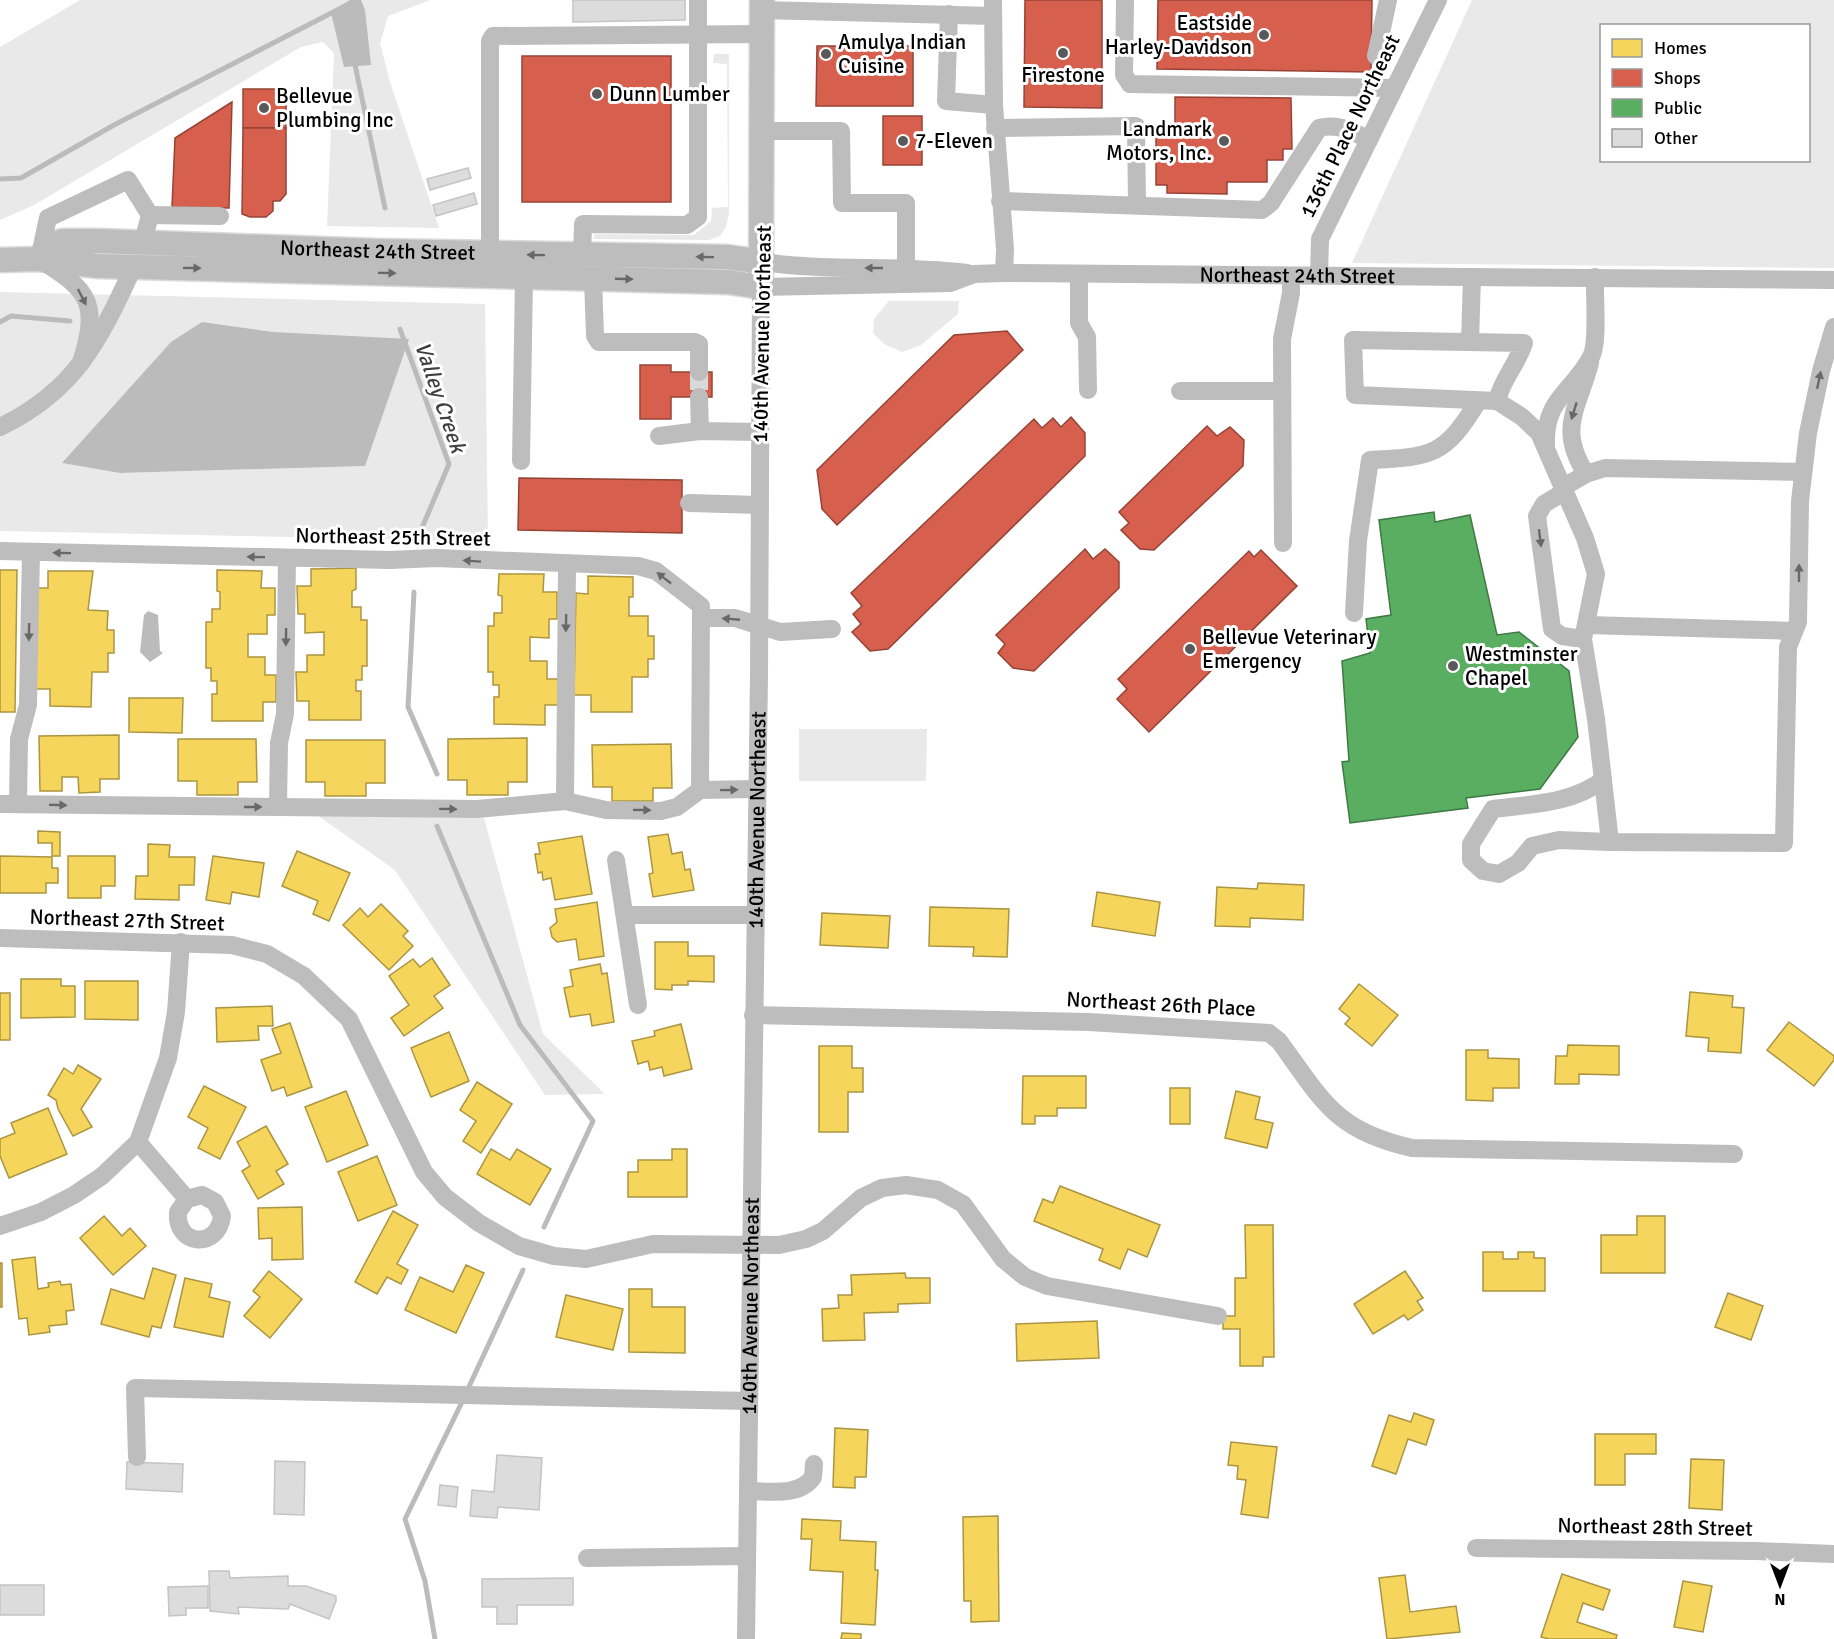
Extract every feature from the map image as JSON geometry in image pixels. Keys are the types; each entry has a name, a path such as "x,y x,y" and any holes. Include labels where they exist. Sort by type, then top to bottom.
{"main road":[{"name":"140th Avenue Northeast","path":"761,287 763,262 762,15"},
{"name":"Northeast 24th Street","path":"39,259 62,241 490,254 727,257 763,262"},
{"path":"134,267 147,250 226,252 239,246"},
{"path":"0,260 39,259 134,267 728,282 761,287"}],"street":[{"path":"582,256 583,224 687,225 698,217 698,0"},
{"path":"1125,0 1124,75 1130,84 1394,88"},
{"path":"1376,56 1388,0"},
{"name":"136th Place Northeast","path":"1319,276 1320,239 1438,0"},
{"path":"490,254 490,41 493,36 698,34 762,15 829,6 949,14 993,8 994,105 1005,249 1004,273"},
{"path":"949,14 946,102 994,105"},
{"path":"1000,201 1262,210 1271,203 1319,128 1330,125 1347,129 1369,140"},
{"path":"995,128 1136,126 1137,205"},
{"path":"763,131 841,131 842,203 906,202 906,268"},
{"path":"81,363 91,330 86,302 76,285 39,259 48,218 128,180 150,215 143,242"},
{"path":"150,215 220,216"},
{"path":"763,262 795,267 906,268 974,274"},
{"path":"0,427 23,416 58,389 94,348 134,267"},
{"name":"Northeast 24th Street","path":"761,287 950,283 974,274 1004,273 1834,280"},
{"path":"1079,274 1079,323 1087,337 1088,390"},
{"path":"1283,543 1282,339 1291,293 1291,276"},
{"path":"521,461 524,277"},
{"path":"1470,342 1472,277"},
{"path":"1586,474 1578,461 1569,436 1572,414 1592,356 1594,277"},
{"path":"593,279 595,336 599,342 695,342 699,344 699,372"},
{"name":"140th Avenue Northeast","path":"746,1639 761,287"},
{"path":"1603,780 1587,792 1562,801 1493,809 1471,844 1471,860 1483,871 1500,874 1518,862 1532,846 1559,840 1784,843 1788,646 1798,622 1800,501 1808,433 1818,382 1834,327"},
{"path":"1497,401 1501,384 1518,360 1524,344 1353,340 1355,395 1497,401 1522,417 1539,433 1585,538 1596,574 1585,632 1610,842"},
{"path":"1546,451 1545,426 1551,410 1592,356"},
{"path":"1180,391 1282,391"},
{"path":"699,397 700,431"},
{"path":"1354,613 1358,541 1370,460 1430,454 1460,432 1478,401"},
{"path":"1522,417 1535,418 1551,410"},
{"path":"659,436 700,431 760,432"},
{"path":"1794,631 1585,632 1562,636 1551,629 1537,516 1544,504 1563,490 1586,474 1605,468 1803,472"},
{"path":"689,504 760,505"},
{"name":"Northeast 25th Street","path":"0,551 390,560 436,558 567,565 638,566 656,571 701,606 701,618"},
{"path":"31,552 28,705 19,739 9,804 477,809 565,801 606,810 661,811 677,807 700,790 757,789"},
{"path":"278,807 279,743 285,714 287,558"},
{"path":"565,801 567,565"},
{"path":"700,790 701,618 735,618 780,632 832,629"},
{"path":"616,860 638,1005"},
{"path":"626,915 754,915"},
{"name":"Northeast 27th Street","path":"0,938 232,945 267,954 304,976 349,1018 424,1172 445,1197 479,1223 519,1246 554,1257 586,1259 653,1244 779,1245 806,1239 823,1231 861,1198 882,1188 906,1185 938,1190 963,1204 1004,1259 1025,1276 1047,1286 1218,1316"},
{"path":"0,1226 41,1212 75,1195 102,1176 138,1142 168,1058 176,1012 181,942"},
{"name":"Northeast 26th Place","path":"753,1015 1089,1022 1269,1033 1279,1041 1330,1110 1353,1128 1381,1141 1412,1148 1734,1154"},
{"path":"138,1142 187,1199"},
{"path":"137,1457 135,1388 749,1401"},
{"path":"748,1491 787,1491 802,1488 813,1477 814,1464"},
{"name":"Northeast 28th Street","path":"1476,1548 1834,1554"},
{"path":"587,1558 747,1556"}],"shaded area":[{"path":"80,0 430,0 388,16 380,43 390,82 439,228 327,226 334,53 323,42 301,47 34,205 0,220 0,47"},
{"path":"355,0 361,0 365,10 371,65 344,67 331,13"},
{"path":"1472,0 1834,0 1834,268 1352,263"},
{"path":"714,54 729,54 729,213 726,227 720,236 709,240 593,239 595,234 694,235 711,221 712,208 728,207 727,64 713,63"},
{"path":"0,292 485,304 488,541 0,531","holes":["202,322 273,332 365,466 120,473 63,463"]},
{"path":"889,301 959,301 958,314 921,345 902,352 884,344 873,333 874,319"},
{"path":"202,322 273,332 409,339 365,466 120,473 62,463 171,342"},
{"path":"148,611 158,615 160,651 163,653 150,662 140,652 144,615"},
{"path":"799,729 927,729 926,781 799,781"},
{"path":"317,815 484,818 543,1034 605,1094 545,1095 395,870"}],"building: Homes":[{"path":"356,568 356,589 352,591 352,607 361,607 361,620 367,620 367,666 362,666 362,680 356,680 356,691 361,691 361,720 309,720 309,701 297,701 296,672 307,672 307,655 324,655 324,632 305,633 305,614 298,614 297,586 311,586 311,569"},
{"path":"0,570 17,570 15,712 0,712"},
{"path":"217,570 262,571 261,588 275,588 275,615 267,615 267,634 248,634 248,657 265,657 265,675 276,675 276,702 263,702 263,721 212,721 212,694 217,694 217,681 211,681 211,668 206,668 206,622 212,622 212,609 220,609"},
{"path":"48,571 93,571 88,610 108,611 107,630 114,630 114,653 108,653 108,672 92,672 91,707 50,706 50,689 34,689 35,588 48,588"},
{"path":"499,574 544,574 543,592 557,592 557,619 549,619 549,638 530,637 530,661 547,661 547,679 558,679 558,705 545,705 545,725 494,724 494,697 499,697 499,685 493,685 493,672 488,672 488,626 494,626 494,613 502,613 502,596 498,595"},
{"path":"588,576 633,577 633,597 629,597 629,616 648,616 648,636 654,636 654,659 648,659 648,677 632,677 632,712 591,712 591,695 574,695 576,593 588,594"},
{"path":"129,698 183,698 182,733 129,732"},
{"path":"119,735 119,779 100,779 100,792 79,793 78,777 62,777 62,791 40,791 39,736"},
{"path":"527,738 527,782 508,782 508,795 467,795 467,780 448,780 448,739"},
{"path":"178,739 256,739 257,782 238,782 238,795 197,795 197,781 178,781"},
{"path":"306,740 385,740 385,783 366,783 366,796 325,796 325,782 306,782"},
{"path":"671,744 672,788 653,788 653,801 612,801 612,787 593,787 592,745"},
{"path":"38,831 60,832 60,856 52,856 52,843 38,843"},
{"path":"668,834 672,854 682,852 685,870 690,869 694,890 653,897 649,874 653,873 648,837"},
{"path":"582,836 592,894 555,900 551,878 543,880 542,872 538,873 535,854 540,854 538,843"},
{"path":"148,844 170,845 169,857 195,857 194,885 179,885 179,900 135,899 136,876 148,876"},
{"path":"297,851 350,873 329,921 313,914 318,901 282,886"},
{"path":"0,856 52,857 52,868 58,868 58,883 46,883 46,893 0,893"},
{"path":"68,856 115,856 115,886 101,886 101,898 68,898"},
{"path":"213,856 264,863 259,897 232,892 230,904 206,900"},
{"path":"1258,883 1304,885 1303,920 1250,918 1250,927 1215,926 1217,887 1257,889"},
{"path":"1097,892 1160,902 1155,936 1092,926"},
{"path":"597,902 604,956 579,960 576,939 557,942 552,937 550,928 557,922 555,909"},
{"path":"381,904 408,931 403,936 413,946 389,970 343,925 360,908 368,917"},
{"path":"930,907 1009,909 1007,957 973,956 974,947 929,946"},
{"path":"822,913 890,916 888,948 820,945"},
{"path":"655,942 688,942 688,956 714,956 714,982 688,981 688,985 672,985 672,990 655,989"},
{"path":"432,958 450,985 434,996 443,1008 404,1036 391,1018 409,1005 389,976 413,959 420,967"},
{"path":"600,964 602,974 607,973 614,1022 592,1026 590,1014 570,1017 564,988 573,986 570,970"},
{"path":"21,979 61,979 61,986 75,986 75,1017 21,1018"},
{"path":"85,981 138,981 138,1020 85,1019"},
{"path":"1359,984 1398,1015 1372,1046 1345,1024 1350,1018 1339,1009"},
{"path":"1690,992 1733,996 1732,1007 1744,1008 1741,1053 1708,1051 1709,1038 1686,1036"},
{"path":"0,993 10,993 10,1040 0,1040"},
{"path":"272,1006 273,1026 258,1026 259,1040 217,1042 216,1008"},
{"path":"1789,1022 1834,1056 1834,1060 1814,1086 1767,1050"},
{"path":"290,1023 312,1087 287,1096 284,1087 272,1091 261,1060 281,1053 272,1029"},
{"path":"681,1024 692,1069 664,1076 662,1067 650,1070 648,1061 638,1064 632,1041 655,1036 654,1031"},
{"path":"449,1032 469,1081 431,1097 411,1048"},
{"path":"1568,1045 1619,1046 1619,1075 1579,1074 1579,1084 1555,1084 1556,1056 1567,1056"},
{"path":"819,1046 852,1046 852,1068 863,1068 863,1092 848,1092 848,1132 819,1132"},
{"path":"1466,1050 1488,1050 1488,1058 1519,1059 1519,1088 1493,1088 1493,1101 1466,1100"},
{"path":"78,1065 101,1079 81,1109 92,1127 73,1136 58,1109 56,1100 48,1095 64,1068 73,1074"},
{"path":"1023,1076 1086,1076 1086,1108 1057,1108 1057,1116 1035,1116 1035,1124 1022,1124"},
{"path":"477,1082 512,1104 481,1153 463,1141 476,1121 460,1110"},
{"path":"204,1086 246,1107 220,1159 198,1148 208,1128 188,1117"},
{"path":"1170,1088 1190,1088 1190,1124 1170,1124"},
{"path":"346,1091 368,1145 327,1162 305,1107"},
{"path":"1236,1091 1260,1097 1255,1119 1273,1123 1267,1148 1225,1138"},
{"path":"48,1108 67,1154 9,1178 0,1156 0,1139 15,1133 11,1123"},
{"path":"266,1126 288,1164 276,1171 284,1184 258,1199 242,1171 250,1166 237,1142"},
{"path":"491,1149 510,1160 517,1149 551,1169 530,1205 477,1174"},
{"path":"672,1149 687,1149 687,1197 628,1197 628,1172 638,1172 638,1160 672,1160"},
{"path":"377,1156 397,1205 358,1221 338,1172"},
{"path":"1060,1186 1160,1225 1147,1257 1128,1249 1120,1269 1099,1260 1103,1249 1034,1221 1043,1199 1053,1203"},
{"path":"302,1207 303,1259 272,1260 272,1238 259,1239 258,1208"},
{"path":"393,1211 418,1225 397,1264 408,1270 401,1284 387,1277 377,1294 355,1282"},
{"path":"104,1216 122,1236 130,1228 146,1246 113,1275 80,1238"},
{"path":"1637,1216 1665,1216 1665,1273 1601,1273 1601,1235 1637,1235"},
{"path":"1245,1225 1273,1225 1274,1357 1263,1357 1263,1366 1240,1366 1240,1329 1223,1329 1223,1316 1235,1316 1235,1278 1246,1278"},
{"path":"1483,1252 1503,1252 1503,1259 1518,1259 1518,1252 1534,1252 1534,1258 1545,1258 1545,1291 1483,1291"},
{"path":"35,1257 38,1289 49,1287 48,1283 60,1281 61,1285 71,1284 74,1310 66,1311 67,1324 49,1326 50,1332 29,1335 27,1318 19,1319 12,1260"},
{"path":"0,1263 2,1263 2,1307 0,1307"},
{"path":"466,1265 484,1273 456,1333 405,1310 420,1277 453,1292"},
{"path":"153,1268 176,1275 161,1328 152,1326 149,1337 101,1324 111,1289 144,1299"},
{"path":"269,1271 302,1299 270,1338 244,1316 260,1297 253,1291"},
{"path":"1405,1271 1423,1298 1417,1301 1423,1310 1408,1320 1404,1315 1373,1334 1354,1304"},
{"path":"905,1273 906,1278 930,1278 930,1303 898,1304 898,1312 864,1313 865,1340 823,1341 822,1309 839,1308 838,1295 852,1295 851,1275"},
{"path":"185,1278 212,1284 209,1297 230,1302 223,1337 174,1327"},
{"path":"629,1289 652,1289 652,1307 685,1307 685,1353 629,1352"},
{"path":"1728,1293 1763,1306 1751,1340 1715,1327"},
{"path":"566,1295 623,1309 613,1350 556,1337"},
{"path":"1097,1321 1099,1358 1017,1361 1016,1324"},
{"path":"1414,1413 1434,1420 1426,1445 1408,1439 1396,1474 1372,1466 1389,1415 1411,1422"},
{"path":"835,1428 868,1430 866,1477 855,1477 855,1488 833,1487"},
{"path":"1595,1434 1656,1434 1656,1454 1625,1454 1625,1485 1595,1485"},
{"path":"1231,1442 1277,1447 1268,1518 1241,1514 1246,1480 1237,1479 1238,1466 1228,1465"},
{"path":"1691,1459 1724,1460 1722,1510 1689,1508"},
{"path":"998,1516 999,1621 971,1622 971,1601 964,1601 963,1517"},
{"path":"802,1519 841,1521 840,1540 876,1542 875,1570 878,1570 875,1625 841,1623 843,1572 810,1570 812,1539 801,1539"},
{"path":"1562,1574 1610,1590 1603,1610 1583,1603 1577,1622 1617,1635 1616,1639 1541,1637"},
{"path":"1405,1575 1410,1612 1456,1606 1460,1632 1387,1639 1379,1578"},
{"path":"1683,1581 1712,1586 1703,1632 1674,1627"},
{"path":"842,1633 861,1634 861,1639 841,1639"}],"building: Shops":[{"path":"1025,0 1102,0 1102,108 1024,107"},
{"name":"Eastside Harley-Davidson","path":"1158,0 1372,0 1371,72 1157,69"},
{"path":"817,46 913,46 913,106 816,106"},
{"name":"Dunn Lumber","path":"522,56 671,56 671,202 522,202"},
{"name":"Bellevue Plumbing Inc","path":"243,89 286,89 286,128 243,128"},
{"name":"Landmark Motors, Inc.","path":"1175,97 1291,98 1292,149 1283,149 1283,160 1267,160 1267,182 1227,182 1227,194 1167,193 1167,185 1156,185 1156,133 1175,133"},
{"path":"232,102 229,208 172,207 175,138"},
{"name":"7-Eleven","path":"883,116 922,116 922,165 883,165"},
{"path":"243,128 286,128 286,194 280,201 273,201 273,211 266,217 250,217 242,214"},
{"path":"1007,331 1023,350 837,525 822,509 817,470 954,335"},
{"path":"640,365 671,365 671,372 712,372 712,397 671,397 671,419 640,419"},
{"path":"1071,417 1085,433 1085,456 888,649 870,651 852,632 861,624 853,614 862,606 851,593 1034,419 1042,428 1053,418 1061,427"},
{"path":"1207,426 1217,436 1230,427 1244,440 1243,466 1154,550 1140,549 1121,530 1129,523 1119,512"},
{"path":"519,478 682,480 682,533 518,530"},
{"path":"1085,549 1093,559 1105,549 1119,562 1119,588 1034,671 1013,668 998,653 1005,644 996,635"},
{"name":"Bellevue Veterinary Emergency","path":"1261,550 1297,586 1149,732 1117,699 1127,689 1118,679 1249,551 1254,557"}],"building: Public":[{"name":"Westminster Chapel","path":"1434,512 1435,522 1470,515 1497,635 1519,632 1569,671 1578,737 1540,789 1466,798 1468,808 1350,823 1342,762 1349,761 1342,661 1370,653 1366,619 1391,615 1379,520"}],"building: Other":[{"path":"573,0 685,0 685,20 573,22"},
{"path":"468,168 471,178 430,190 427,179"},
{"path":"474,193 477,204 436,216 433,205"},
{"path":"497,1455 542,1458 539,1510 498,1507 497,1518 470,1516 472,1490 494,1492"},
{"path":"275,1461 305,1462 304,1515 274,1514"},
{"path":"127,1462 183,1464 182,1492 126,1489"},
{"path":"440,1485 458,1487 456,1507 438,1505"},
{"path":"209,1571 229,1571 230,1578 288,1576 288,1586 306,1586 336,1596 336,1601 329,1619 290,1604 288,1609 238,1607 239,1614 210,1611"},
{"path":"573,1578 573,1605 517,1605 517,1624 497,1624 497,1607 482,1607 482,1579"},
{"path":"0,1585 44,1585 44,1615 0,1615"},
{"path":"208,1586 208,1608 186,1608 186,1615 169,1616 168,1587"}],"waterway":[{"path":"343,10 343,7 355,0"},
{"path":"0,179 21,178 114,125 343,7"},
{"path":"354,60 385,208"},
{"path":"0,322 11,316 70,321"},
{"name":"Valley Creek","path":"400,329 449,464 416,542"},
{"path":"414,592 408,707 437,774"},
{"path":"437,826 520,1025 593,1121 544,1227"},
{"path":"467,1391 523,1270"},
{"path":"435,1639 425,1581 405,1519 463,1400"}],"tunnel":[{"path":"699,372 699,397"}],"place":[{"name":"Eastside Harley-Davidson","path":"1264,35"},
{"name":"Firestone","path":"1063,53"},
{"name":"Amulya Indian Cuisine","path":"826,54"},
{"name":"Dunn Lumber","path":"597,94"},
{"name":"Bellevue Plumbing Inc","path":"264,108"},
{"name":"7-Eleven","path":"903,141"},
{"name":"Landmark Motors, Inc.","path":"1224,141"},
{"name":"Bellevue Veterinary Emergency","path":"1190,649"},
{"name":"Westminster Chapel","path":"1453,666"}]}
